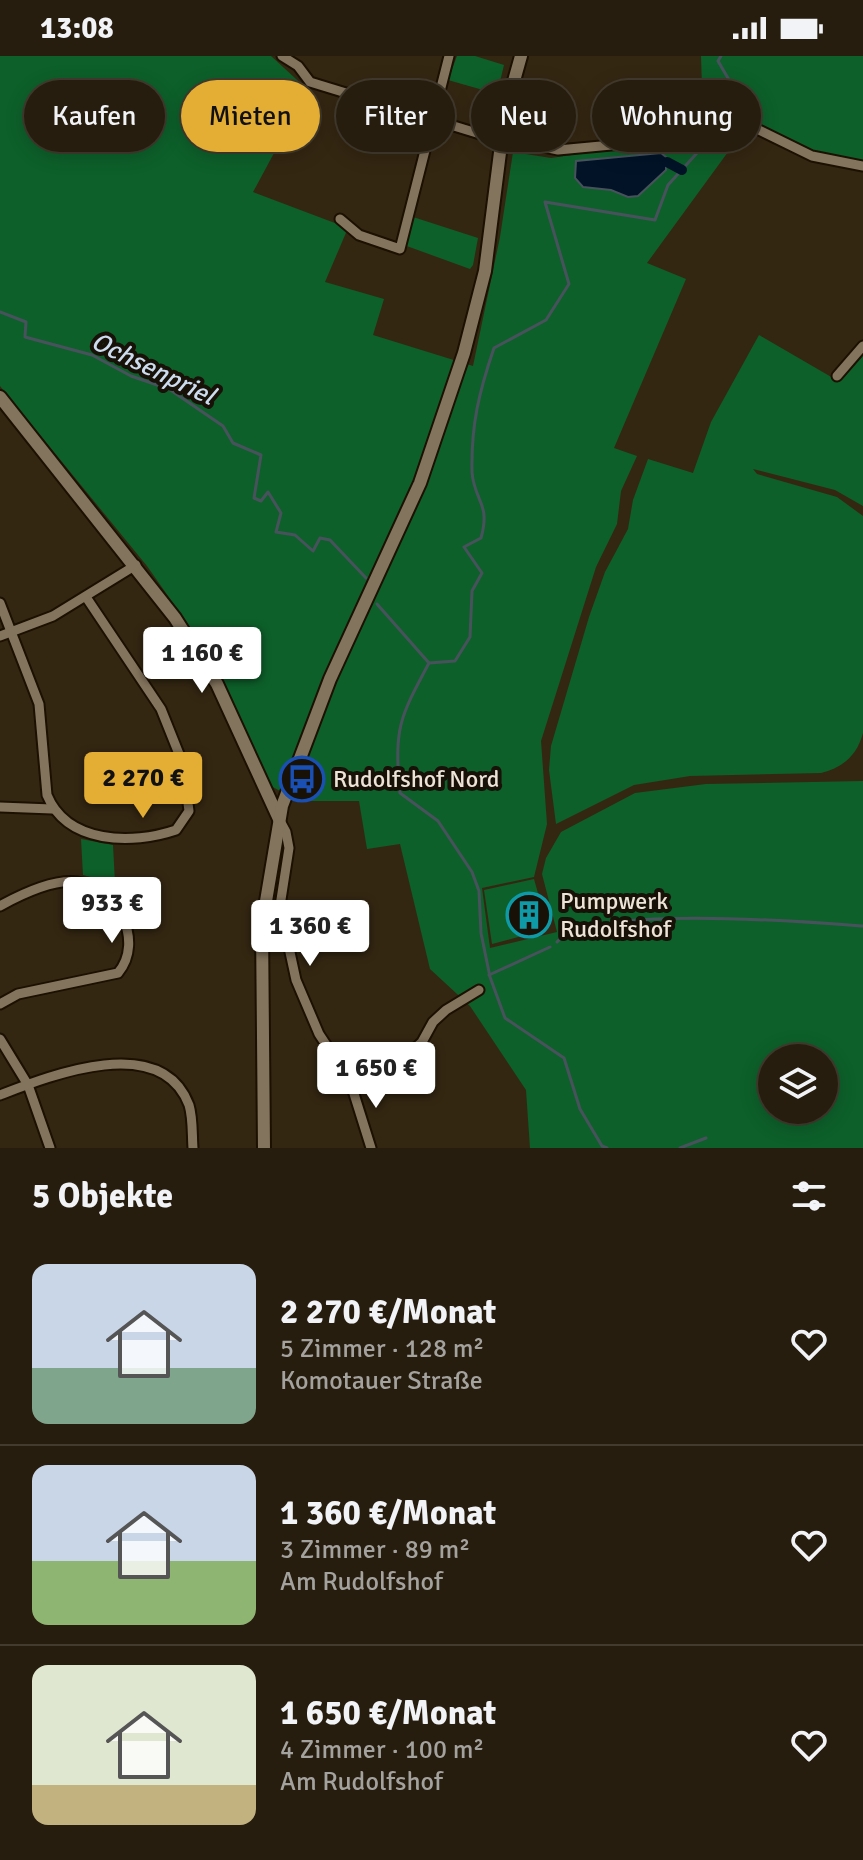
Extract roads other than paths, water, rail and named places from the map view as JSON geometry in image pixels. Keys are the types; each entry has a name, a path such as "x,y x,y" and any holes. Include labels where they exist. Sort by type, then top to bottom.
{"main road":[{"path":"513,80 521,56"},
{"path":"264,1148 262,925 279,819 297,760 330,679 420,483 459,367 485,271 499,152"},
{"path":"0,397 136,565 217,684 279,819"}],"street":[{"path":"282,56 299,61 310,82 336,90"},
{"path":"443,80 449,56"},
{"path":"576,151 740,125 759,130 812,156 863,166"},
{"path":"340,219 359,235 400,249 424,152"},
{"path":"837,376 863,346"},
{"path":"0,636 86,597 136,565"},
{"path":"0,603 39,704 47,795 52,809 75,830 94,835 130,837 176,830 189,811 183,764 161,709 86,597"},
{"path":"0,807 52,809"},
{"path":"279,819 289,848 280,906 296,980 319,1034 350,1081 371,1148"},
{"path":"0,906 57,883 77,882 91,886 116,905 126,926 130,951 118,973 18,994 0,1004"},
{"path":"350,1081 392,1069 415,1049 446,1010 479,990"},
{"path":"0,1039 28,1085 50,1148"},
{"path":"0,1095 78,1067 132,1066 153,1070 169,1079 184,1096 190,1108 193,1148"}],"water":[{"path":"661,153 666,157 666,170 638,196 628,197 611,190 583,187 575,178 576,161"}],"waterway":[{"path":"429,663 455,661 470,637 472,591 482,573 464,547 481,538 484,526 483,509 473,482 473,439 480,394 494,348 546,320 569,284 545,202 655,220 668,185 697,153 699,124 730,116 736,92 718,61 721,56"},
{"path":"667,162 682,170"},
{"name":"Ochsenpriel","path":"0,312 26,322 25,337 92,355 131,376 169,389 223,426 233,443 261,455 254,498 261,501 268,492 281,513 276,532 295,535 313,551 320,538 330,540 366,578"},
{"name":"Ochsenpriel","path":"377,604 429,663"},
{"path":"429,663 401,725 398,753 400,793 438,821 472,872 479,891 481,933 490,977 505,1018 564,1058 580,1109 602,1146 607,1148"},
{"path":"557,942 577,930 653,919 751,919 863,926"},
{"path":"489,975 550,947"},
{"path":"680,1148 706,1138"}],"place":[{"name":"Rudolfshof Nord","path":"302,779"},
{"name":"Pumpwerk Rudolfshof","path":"529,915"}]}
